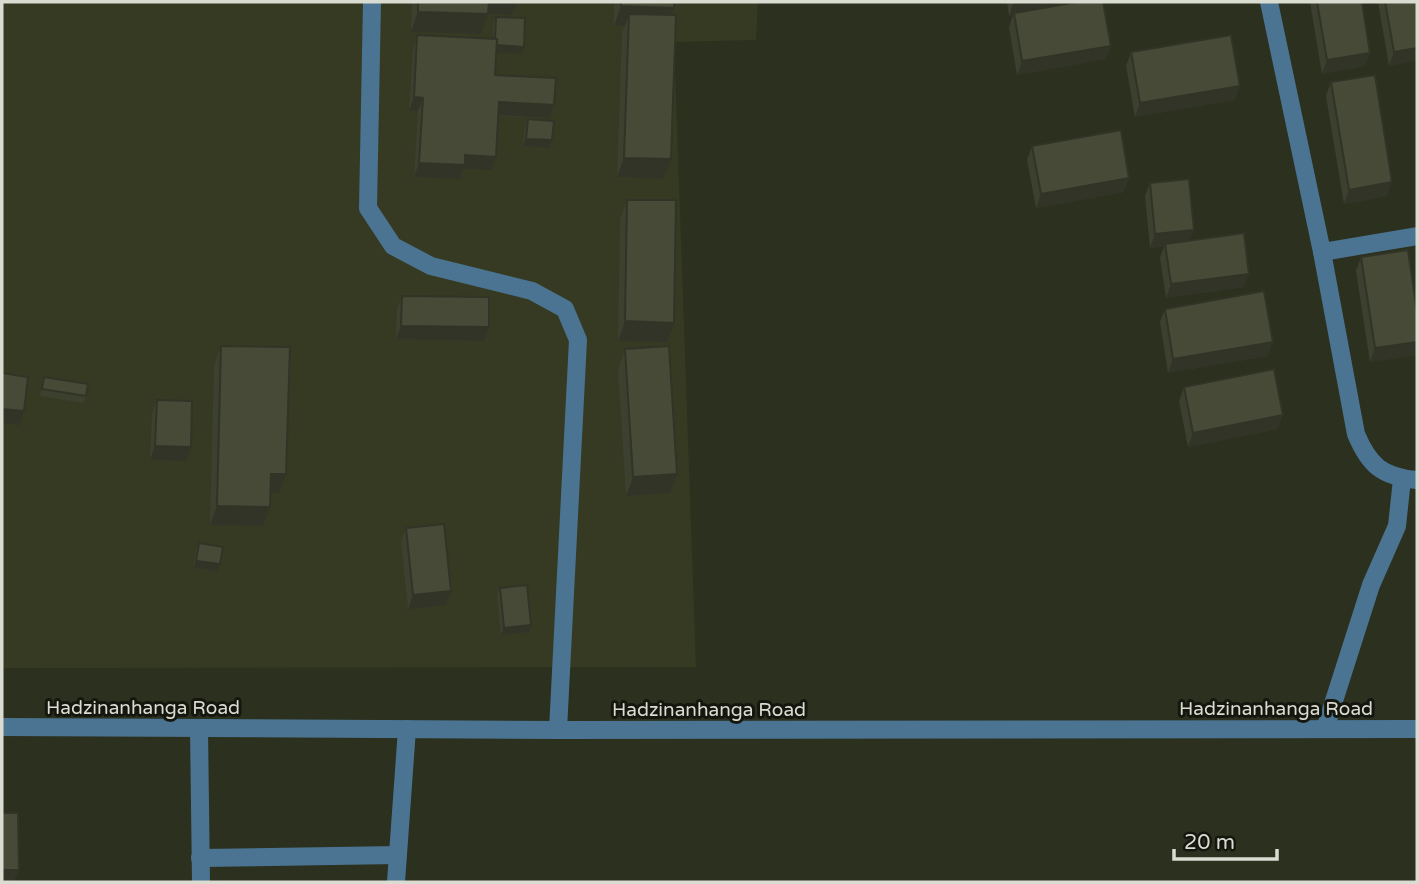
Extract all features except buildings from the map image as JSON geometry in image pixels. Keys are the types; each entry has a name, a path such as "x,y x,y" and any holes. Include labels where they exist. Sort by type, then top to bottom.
{"street":[{"path":"372,2 368,208 393,246 431,266 532,291 565,309 578,340 558,730"},
{"path":"1269,2 1322,252 1356,434 1364,455 1379,469 1409,479 1397,526 1371,585 1325,729"},
{"path":"1322,252 1417,236"},
{"name":"Hadzinanhanga Road","path":"2,727 558,730 1417,729"},
{"path":"199,729 201,882"},
{"path":"396,882 407,729"},
{"path":"200,858 398,855"}],"shaded area":[{"path":"2,2 758,2 756,40 674,42 696,667 2,668"}]}
